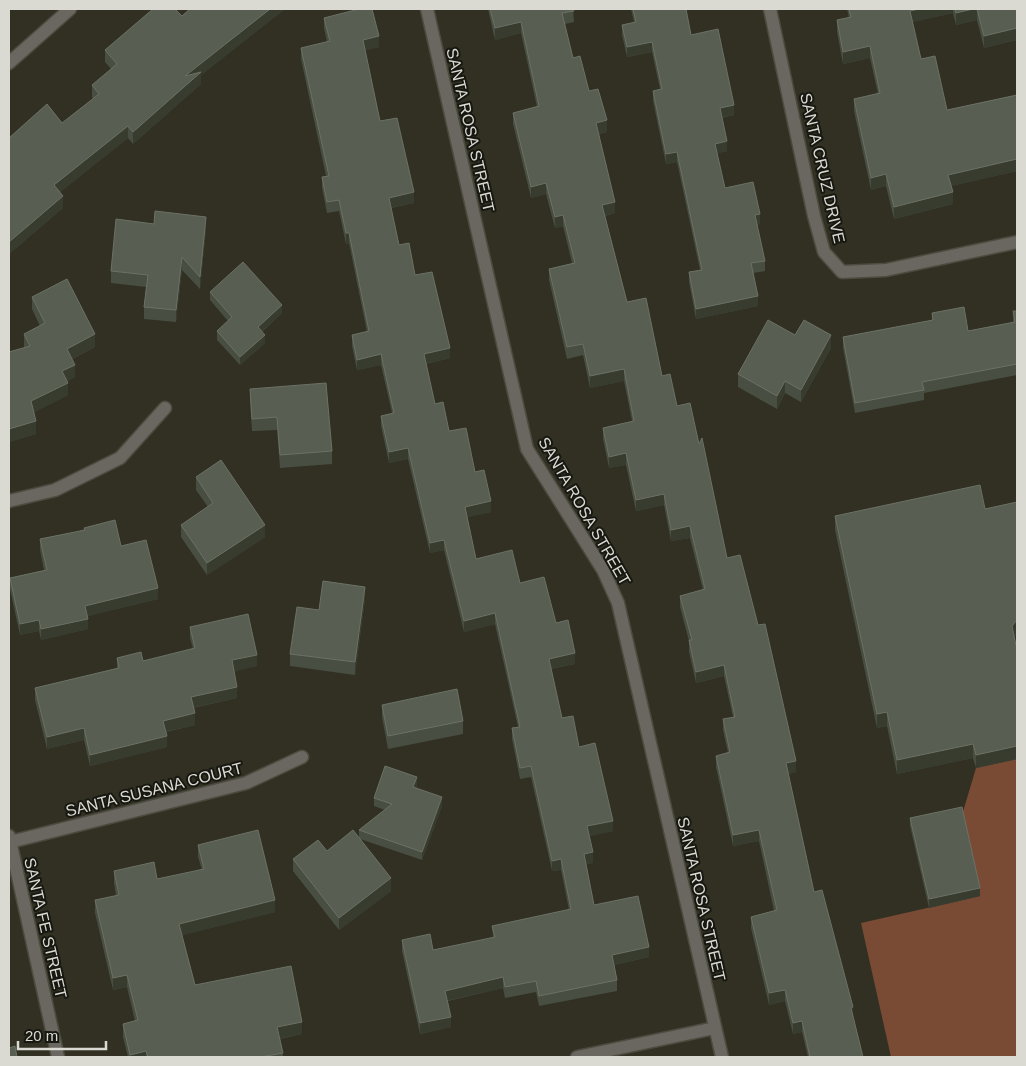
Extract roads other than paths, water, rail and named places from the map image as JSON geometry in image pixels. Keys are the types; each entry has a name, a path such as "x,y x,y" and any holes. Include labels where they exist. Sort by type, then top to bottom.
{"street":[{"path":"9,63 70,9"},
{"name":"SANTA ROSA STREET","path":"427,9 527,449 603,570 618,603 722,1057"},
{"name":"SANTA CRUZ DRIVE","path":"770,9 814,216 824,252 842,272 886,270 1017,242"},
{"path":"9,501 55,490 120,458 165,408"},
{"name":"SANTA SUSANA COURT","path":"9,839 246,783 302,757"},
{"name":"SANTA FE STREET","path":"9,839 58,1057"},
{"path":"577,1057 715,1028"}]}
